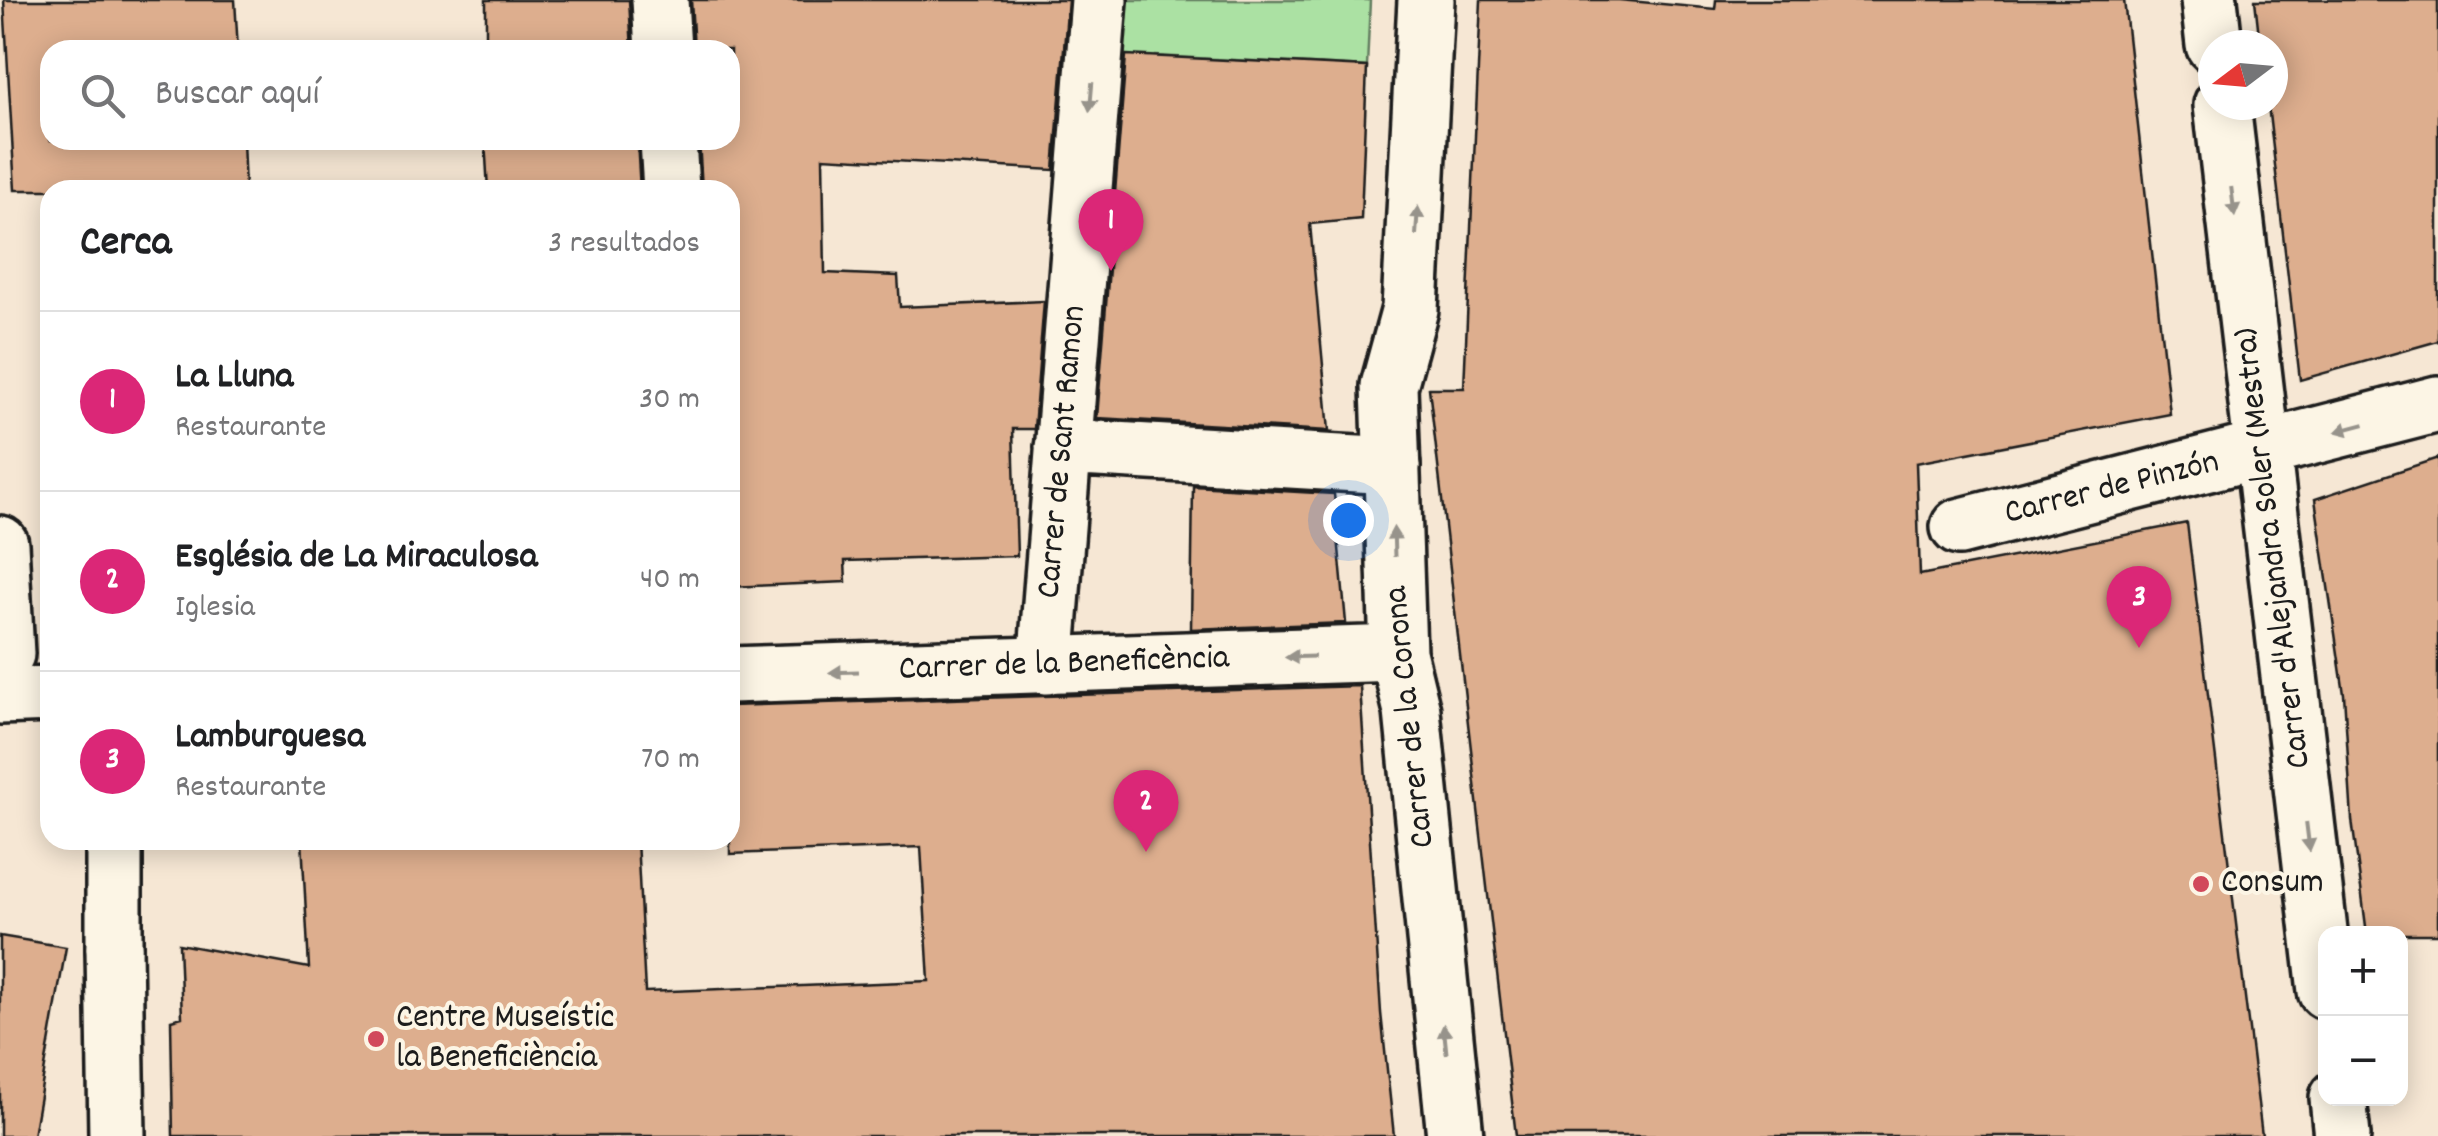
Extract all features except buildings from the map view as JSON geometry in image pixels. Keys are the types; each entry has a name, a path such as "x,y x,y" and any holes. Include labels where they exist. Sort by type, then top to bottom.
{"street":[{"path":"660,0 662,40"},
{"name":"Carrer de Sant Ramon","path":"1046,666 1099,0"},
{"name":"Carrer de la Corona","path":"1426,0 1410,310 1389,386 1398,653 1412,711 1455,1136"},
{"path":"2209,0 2212,30"},
{"name":"Carrer d'Alejandra Soler (Mestra)","path":"2224,120 2319,926"},
{"path":"669,150 670,180"},
{"name":"Carrer de Pinzón","path":"1960,527 2438,404"},
{"path":"1063,447 1392,466"},
{"path":"0,544 3,675 40,690"},
{"name":"Carrer de la Beneficència","path":"740,675 1398,653"},
{"path":"114,850 117,1136"},
{"path":"2339,1106 2342,1136"}],"green space":[{"path":"1116,0 1370,0 1367,67 1156,56 1155,63 1112,66"}],"place":[{"name":"La Lluna","path":"1111,271"},
{"name":"Lamburguesa","path":"2139,648"},
{"name":"Església de La Miraculosa","path":"1146,852"},
{"name":"Consum","path":"2201,884"},
{"name":"Centre Museístic la Beneficiència","path":"376,1039"}]}
